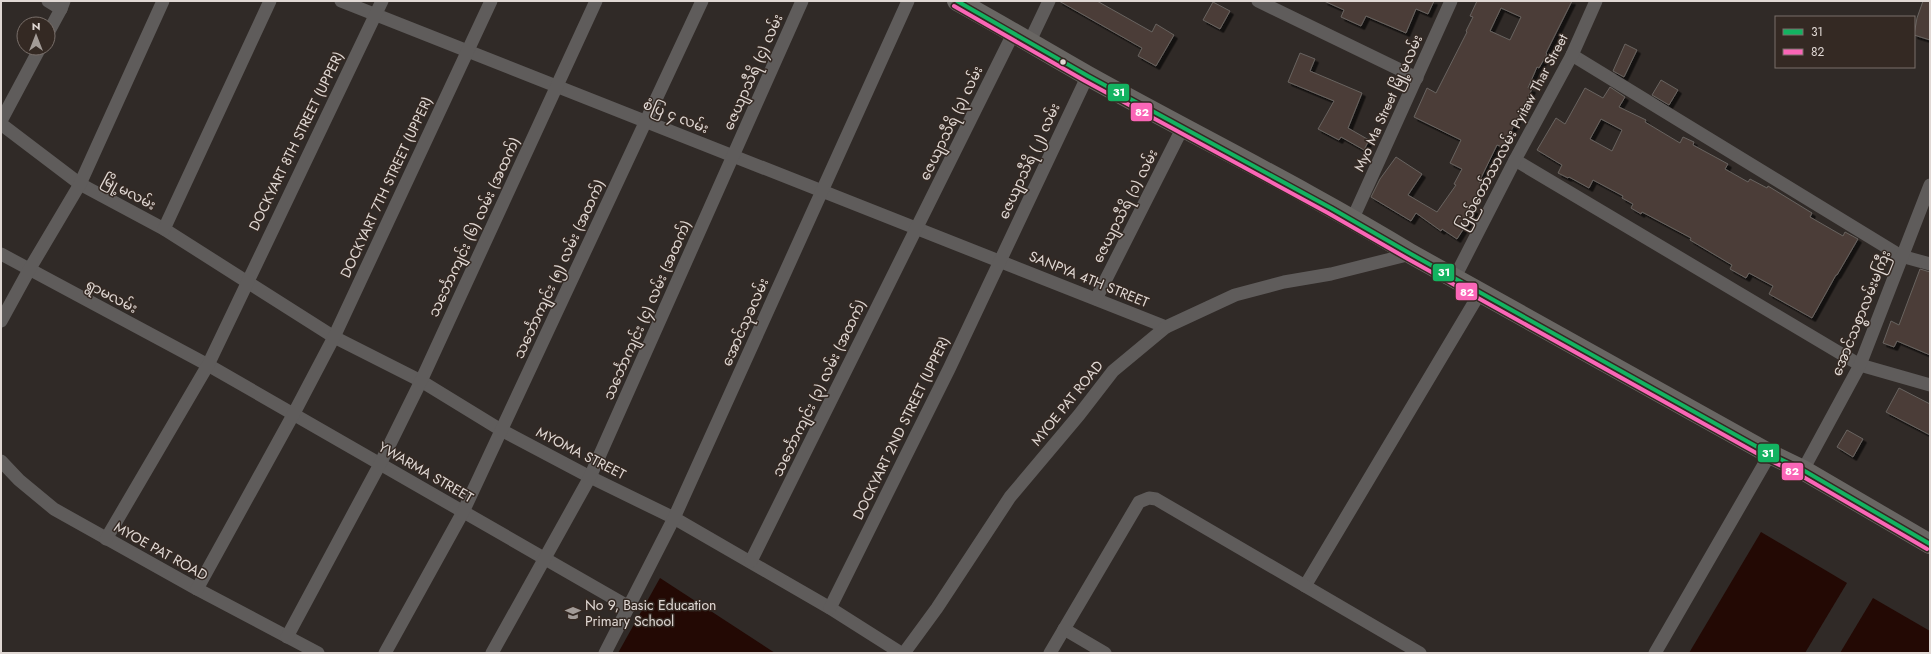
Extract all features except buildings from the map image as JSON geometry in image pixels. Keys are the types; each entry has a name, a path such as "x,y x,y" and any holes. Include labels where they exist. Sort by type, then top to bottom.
{"main road":[{"path":"957,1 1088,75 1353,218 1411,254 1455,277 1770,454 1802,470 1930,544"}],"street":[{"path":"48,1 63,5 56,18"},
{"path":"1,321 29,270 80,184 163,1"},
{"path":"164,229 270,1"},
{"name":"စံပြ ၄ လမ်း","path":"341,1 1000,261"},
{"name":"DOCKYART 8TH STREET (UPPER)","path":"106,539 208,365 382,1"},
{"name":"DOCKYART 7TH STREET (UPPER)","path":"197,589 293,415 334,337 491,1"},
{"name":"သင်္ဘောကျင်း (၆) လမ်း (အထက်)","path":"287,637 380,464 421,381 596,1"},
{"name":"သင်္ဘောကျင်း (၅) လမ်း (အထက်)","path":"385,653 463,512 702,1"},
{"name":"ဇေယျာသီရိ (၄) လမ်း","path":"733,156 802,1"},
{"name":"အောင်သုခလမ်း","path":"605,653 674,518 908,1"},
{"name":"ဇေယျာသီရိ (၃) လမ်း","path":"917,228 1022,37 1049,1"},
{"path":"1258,1 1417,78"},
{"name":"Myo Ma Street မြို့မလမ်း","path":"1353,218 1451,1"},
{"name":"ပြည်တော်သာလမ်း Pyitaw Thar Street","path":"1455,277 1515,160 1572,55 1596,1"},
{"path":"1572,55 1901,256 1930,264"},
{"path":"1,123 36,56"},
{"name":"ဇေယျာသီရိ (၂) လမ်း","path":"1000,261 1088,75"},
{"name":"မြို့မလမ်း","path":"1,123 80,184 164,229 247,281"},
{"name":"ဇေယျာသီရိ (၁) လမ်း","path":"1096,299 1183,126"},
{"name":"သင်္ဘောကျင်း (၄) လမ်း (အထက်)","path":"492,653 590,477 733,156"},
{"path":"1515,160 1860,365 1930,385"},
{"name":"အောင်သစ္စာလမ်းမကြီး","path":"1802,470 1860,365 1901,256 1930,185"},
{"name":"သင်္ဘောကျင်း (၃) လမ်း (အထက်)","path":"751,562 917,228"},
{"name":"ရွာမလမ်း","path":"1,254 208,365"},
{"name":"MYOE PAT ROAD","path":"902,653 937,608 1010,497 1079,415 1113,371 1166,327 1235,295 1331,274 1411,254"},
{"name":"SANPYA 4TH STREET","path":"1000,261 1166,327"},
{"name":"DOCKYART 2ND STREET (UPPER)","path":"830,608 949,369 1000,261"},
{"name":"MYOMA STREET","path":"247,281 334,337 421,381 501,430 590,477 674,518 830,608 902,653"},
{"path":"1305,586 1481,292"},
{"name":"YWARMA STREET","path":"208,365 629,607"},
{"path":"1655,653 1770,454"},
{"name":"MYOE PAT ROAD","path":"1,461 18,480 54,509 197,589 318,653"},
{"path":"1050,653 1139,502 1149,498 1156,499 1420,653"},
{"path":"1064,629 1105,653"}],"shaded area":[{"path":"1761,532 1847,583 1805,653 1689,653"},
{"path":"660,578 775,653 618,653"},
{"path":"1873,598 1930,631 1930,653 1840,653"}],"transit line":[{"name":"31","path":"957,1 1088,76 1331,208 1770,454 1803,470 1930,544"},
{"name":"82","path":"954,6 1085,81 1328,213 1767,459 1800,475 1927,549"}],"place":[{"name":"No 9, Basic Education Primary School","path":"573,613"}]}
